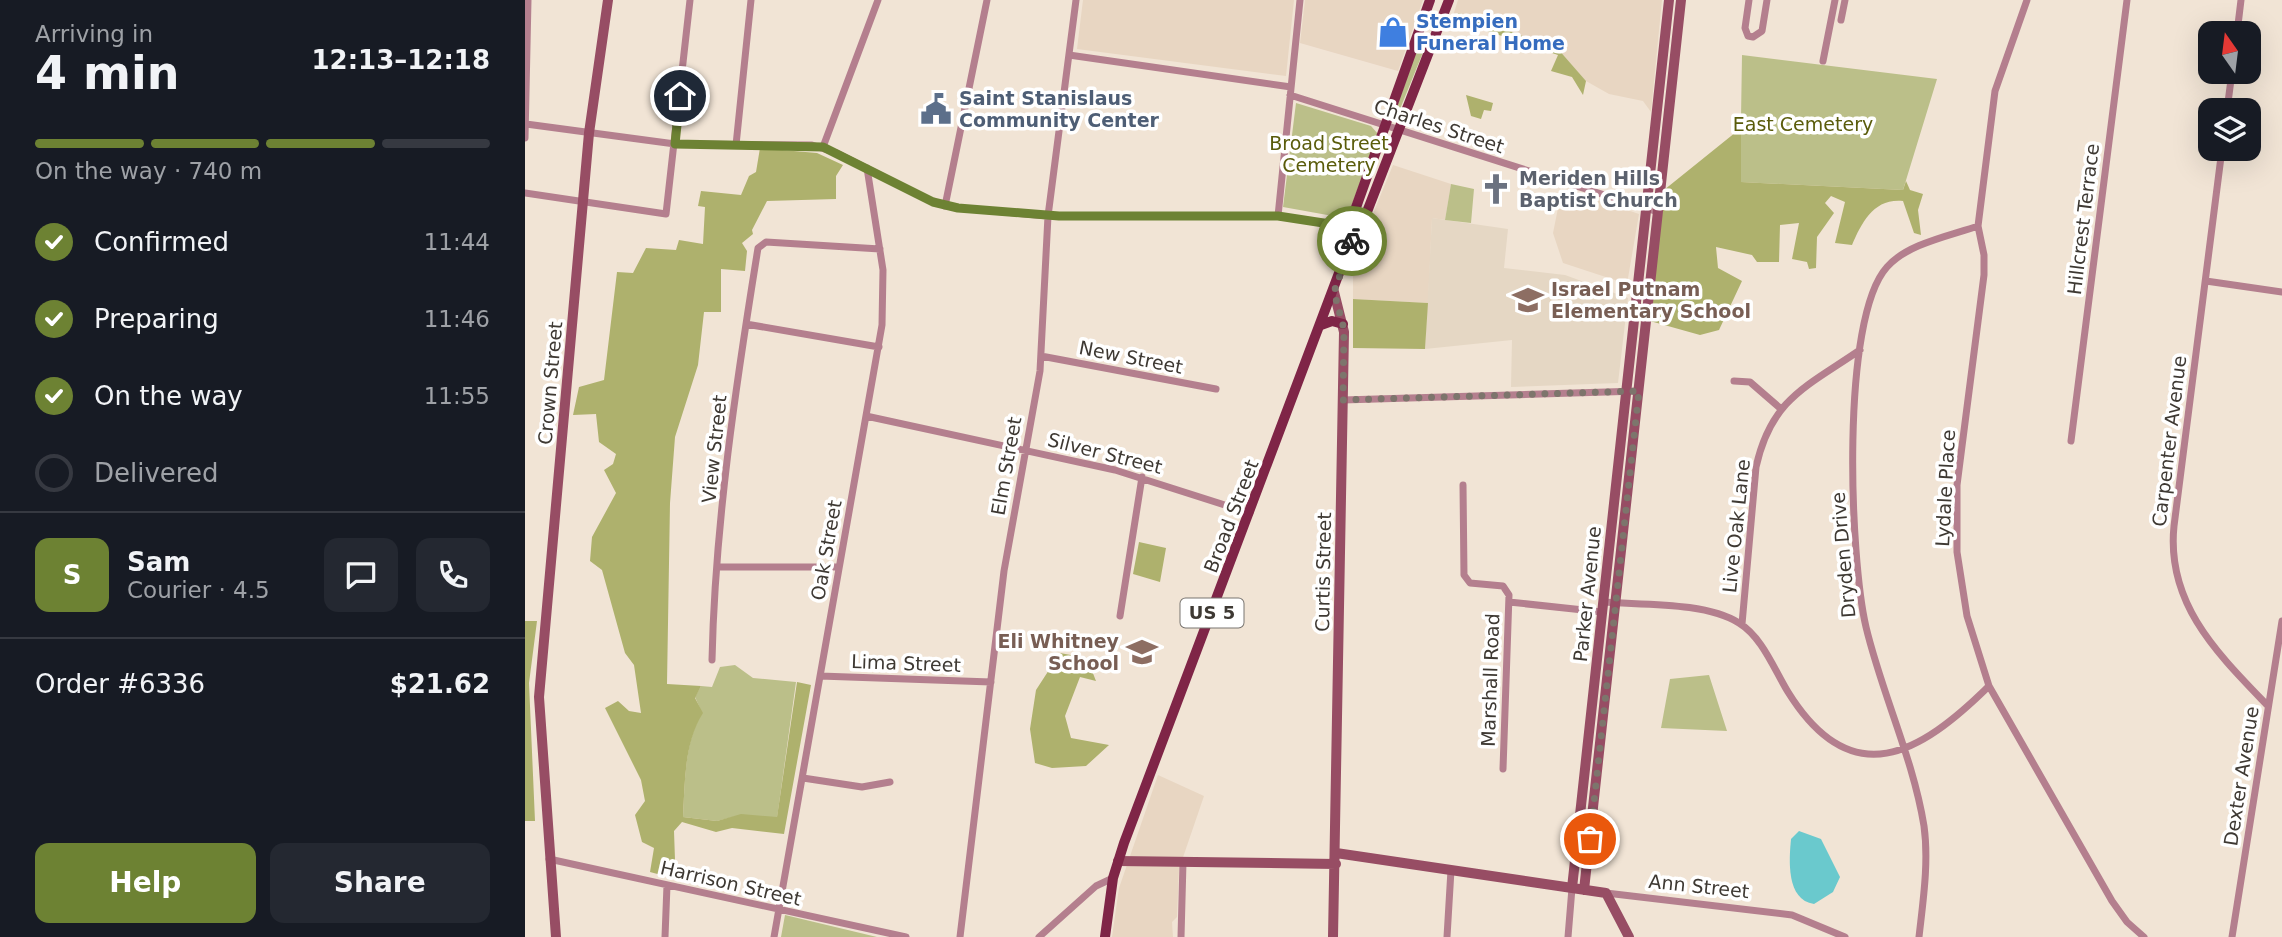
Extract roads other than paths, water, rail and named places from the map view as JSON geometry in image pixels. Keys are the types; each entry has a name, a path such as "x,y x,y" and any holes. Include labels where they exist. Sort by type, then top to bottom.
{"main road":[{"name":"Broad Street","path":"1356,228 1354,213 1430,0"},
{"name":"Broad Street","path":"1105,937 1118,861 1356,228 1365,217 1449,0"},
{"path":"1422,24 1438,29"},
{"path":"1321,326 1332,321 1343,324"}],"street":[{"name":"Crown Street","path":"556,937 539,697 589,133 608,0"},
{"path":"525,193 666,215 690,0"},
{"path":"736,145 751,0"},
{"path":"823,147 878,0"},
{"path":"945,206 987,0"},
{"name":"Elm Street","path":"960,937 1004,571 1041,356 1048,216 1076,0"},
{"path":"1278,216 1300,0"},
{"name":"Parker Avenue","path":"1572,888 1669,0"},
{"name":"Parker Avenue","path":"1584,890 1681,0"},
{"path":"1749,0 1745,28 1746,33 1753,37 1762,31 1767,0"},
{"path":"1823,61 1835,0"},
{"path":"1841,20 1845,0"},
{"name":"Lydale Place","path":"2027,0 1996,91 1978,226 1984,255 1984,275 1961,446 1956,521 1967,616 1989,686 2112,901 2127,922 2144,937"},
{"name":"Hillcrest Terrace","path":"2071,441 2127,0"},
{"path":"2238,21 2241,0"},
{"path":"525,138 527,1"},
{"name":"Charles Street","path":"1069,55 1290,91 1399,130 1646,211 1658,212"},
{"path":"1658,93 1671,94"},
{"path":"526,124 675,144 823,147 945,206 1048,216 1278,216 1356,228"},
{"name":"Carpenter Avenue","path":"2221,161 2174,526 2173,561 2182,597 2202,632 2224,661 2268,706"},
{"name":"Oak Street","path":"774,937 879,347 884,289 867,168"},
{"name":"Dryden Drive","path":"1919,937 1925,868 1924,830 1918,798 1865,624 1854,537 1851,460 1860,350 1876,281 1888,265 1932,242 1978,226"},
{"name":"View Street","path":"712,660 717,567 746,324 761,243 880,249"},
{"path":"2206,281 2282,292"},
{"name":"Curtis Street","path":"1333,937 1343,400 1343,324 1334,292"},
{"path":"1637,292 1649,293"},
{"path":"746,324 879,347"},
{"name":"Live Oak Lane","path":"1742,624 1756,467 1761,446 1780,408 1860,350"},
{"name":"New Street","path":"1041,356 1216,389"},
{"path":"1734,381 1749,382 1780,408"},
{"path":"1343,400 1639,391"},
{"name":"Silver Street","path":"866,416 1143,477 1251,513"},
{"path":"1120,615 1143,477"},
{"path":"1463,485 1464,575 1470,583 1503,586 1509,602"},
{"path":"1615,495 1627,497"},
{"path":"717,567 839,567"},
{"name":"Marshall Road","path":"1503,769 1509,602 1603,607"},
{"path":"1603,607 1616,603 1707,611 1742,624 1757,640 1806,718 1822,736 1842,748 1862,754 1903,750 1927,740 1953,722 1989,686"},
{"name":"Dexter Avenue","path":"2232,937 2282,621"},
{"name":"Lima Street","path":"820,676 991,682"},
{"path":"1593,696 1605,697"},
{"path":"803,778 862,787 890,782"},
{"path":"1583,787 1595,788"},
{"name":"Ann Street","path":"1118,861 1336,858 1451,870 1584,890 1792,915 1845,937"},
{"name":"Harrison Street","path":"549,859 906,937"},
{"path":"1181,937 1183,862"},
{"path":"1447,937 1451,870"},
{"path":"1039,937 1095,886 1113,878"},
{"path":"665,937 667,885"},
{"path":"1568,937 1572,888"},
{"path":"1606,892 1629,937"}],"water":[{"path":"1799,831 1821,839 1840,877 1833,892 1814,904 1798,895 1791,878 1791,839"}],"place":[{"name":"Stempien Funeral Home","path":"1393,32"},
{"name":"Saint Stanislaus Community Center","path":"936,109"},
{"name":"Meriden Hills Baptist Church","path":"1496,189"},
{"name":"Israel Putnam Elementary School","path":"1528,300"},
{"name":"Eli Whitney School","path":"1142,652"}],"park label":[{"name":"East Cemetery","path":"1803,124"},
{"name":"Broad Street Cemetery","path":"1329,154"}]}
